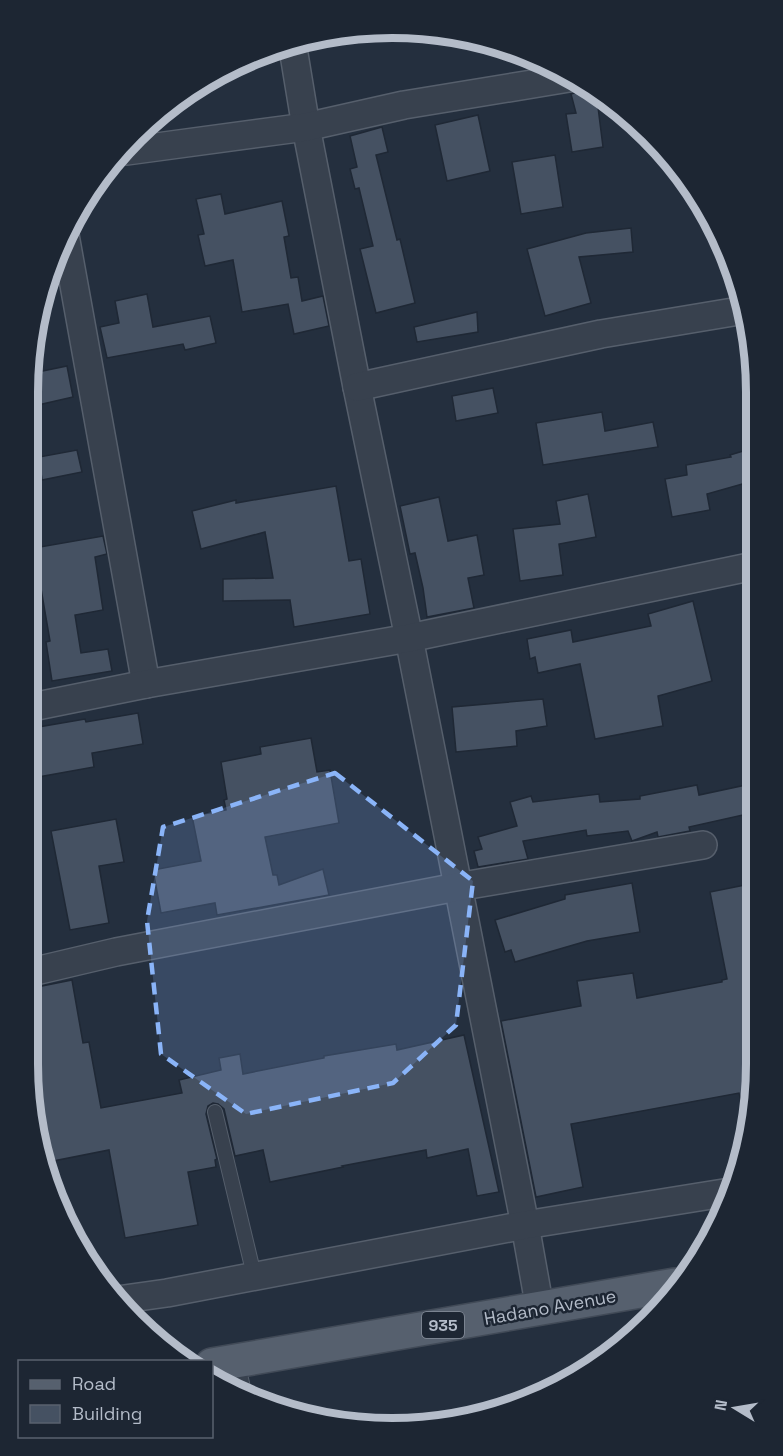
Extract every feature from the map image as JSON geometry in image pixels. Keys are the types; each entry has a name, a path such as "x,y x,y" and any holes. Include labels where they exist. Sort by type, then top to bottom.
{"main road":[{"name":"Hadano Avenue","path":"224,1363 667,1286"}],"street":[{"path":"294,52 357,387 409,638 540,1309"},
{"path":"132,150 306,126 404,105 558,80"},
{"path":"67,249 146,684"},
{"path":"357,387 601,334 736,311"},
{"path":"38,706 146,684 409,638 746,568"},
{"path":"38,970 116,952 457,887 703,845"},
{"path":"126,1299 167,1293 525,1225 721,1193"}],"lane":[{"path":"215,1112 254,1275"},
{"path":"224,1363 238,1383"}],"highlighted area":[{"path":"335,773 473,881 456,1025 393,1083 246,1114 161,1054 147,921 163,827"}],"building":[{"path":"579,92 601,106 598,107 603,147 572,152 566,114 576,113 571,94"},
{"path":"478,115 490,171 447,181 435,125"},
{"path":"382,127 388,152 376,155 397,240 400,239 415,303 376,313 360,249 373,246 359,188 355,189 350,169 357,167 350,136"},
{"path":"555,155 563,207 521,214 512,162"},
{"path":"221,194 225,214 282,201 289,236 284,237 291,278 298,277 302,301 323,296 329,326 294,334 288,304 242,312 233,260 205,266 198,235 204,234 196,199"},
{"path":"631,228 633,252 579,257 591,303 545,316 527,249 586,233"},
{"path":"147,294 153,327 210,316 216,343 185,350 183,344 107,358 100,327 119,323 115,301"},
{"path":"477,312 478,332 417,342 414,327"},
{"path":"67,366 73,397 38,405 38,372"},
{"path":"493,388 498,413 456,421 452,396"},
{"path":"602,412 605,431 653,422 658,447 543,465 536,423"},
{"path":"77,450 82,472 42,480 39,457"},
{"path":"746,450 746,483 707,494 710,510 672,517 665,479 687,475 686,465 731,457 730,455"},
{"path":"336,486 349,561 361,559 370,614 294,627 290,600 223,601 223,579 273,578 265,532 201,549 192,511 236,500 236,503"},
{"path":"588,494 596,537 559,544 563,575 520,581 513,529 560,524 556,501"},
{"path":"439,497 448,541 477,535 484,575 468,578 474,608 427,617 415,553 410,554 400,506"},
{"path":"103,536 107,554 95,557 103,610 75,615 81,653 108,649 112,671 52,681 46,642 50,641 38,571 38,547"},
{"path":"693,601 712,681 658,696 663,726 595,739 580,664 538,673 535,657 530,659 527,639 571,630 573,642 651,626 648,614"},
{"path":"543,699 547,726 516,731 517,746 456,752 452,707"},
{"path":"138,713 143,744 92,753 94,767 38,777 38,727 85,719 86,722"},
{"path":"311,738 317,772 330,770 339,823 265,837 273,875 277,875 279,885 323,869 329,895 217,915 215,903 161,913 153,870 201,861 192,816 226,810 224,800 227,799 221,762 261,754 260,747"},
{"path":"697,785 699,795 746,785 746,814 689,827 690,831 658,837 657,832 632,841 628,831 587,836 586,830 523,841 528,859 478,867 474,851 482,849 478,837 517,826 510,802 531,796 533,802 599,794 600,802 640,799 640,796"},
{"path":"116,819 124,862 99,866 109,923 70,930 51,831"},
{"path":"632,883 640,932 587,941 515,962 511,950 505,952 495,920 565,899 565,895"},
{"path":"746,885 746,1064 742,1107 739,1093 571,1124 583,1187 536,1197 501,1021 581,1006 577,981 633,973 637,998 722,982 727,979 710,892"},
{"path":"72,980 83,1043 89,1042 101,1108 182,1093 179,1080 221,1070 219,1058 240,1054 243,1074 324,1058 324,1056 396,1044 397,1050 464,1035 499,1192 477,1196 468,1149 427,1158 426,1150 270,1182 263,1150 235,1156 224,1109 213,1103 208,1106 206,1114 217,1159 215,1160 216,1167 188,1172 198,1225 125,1238 109,1150 51,1161 44,1134 38,1086 38,987"}]}
